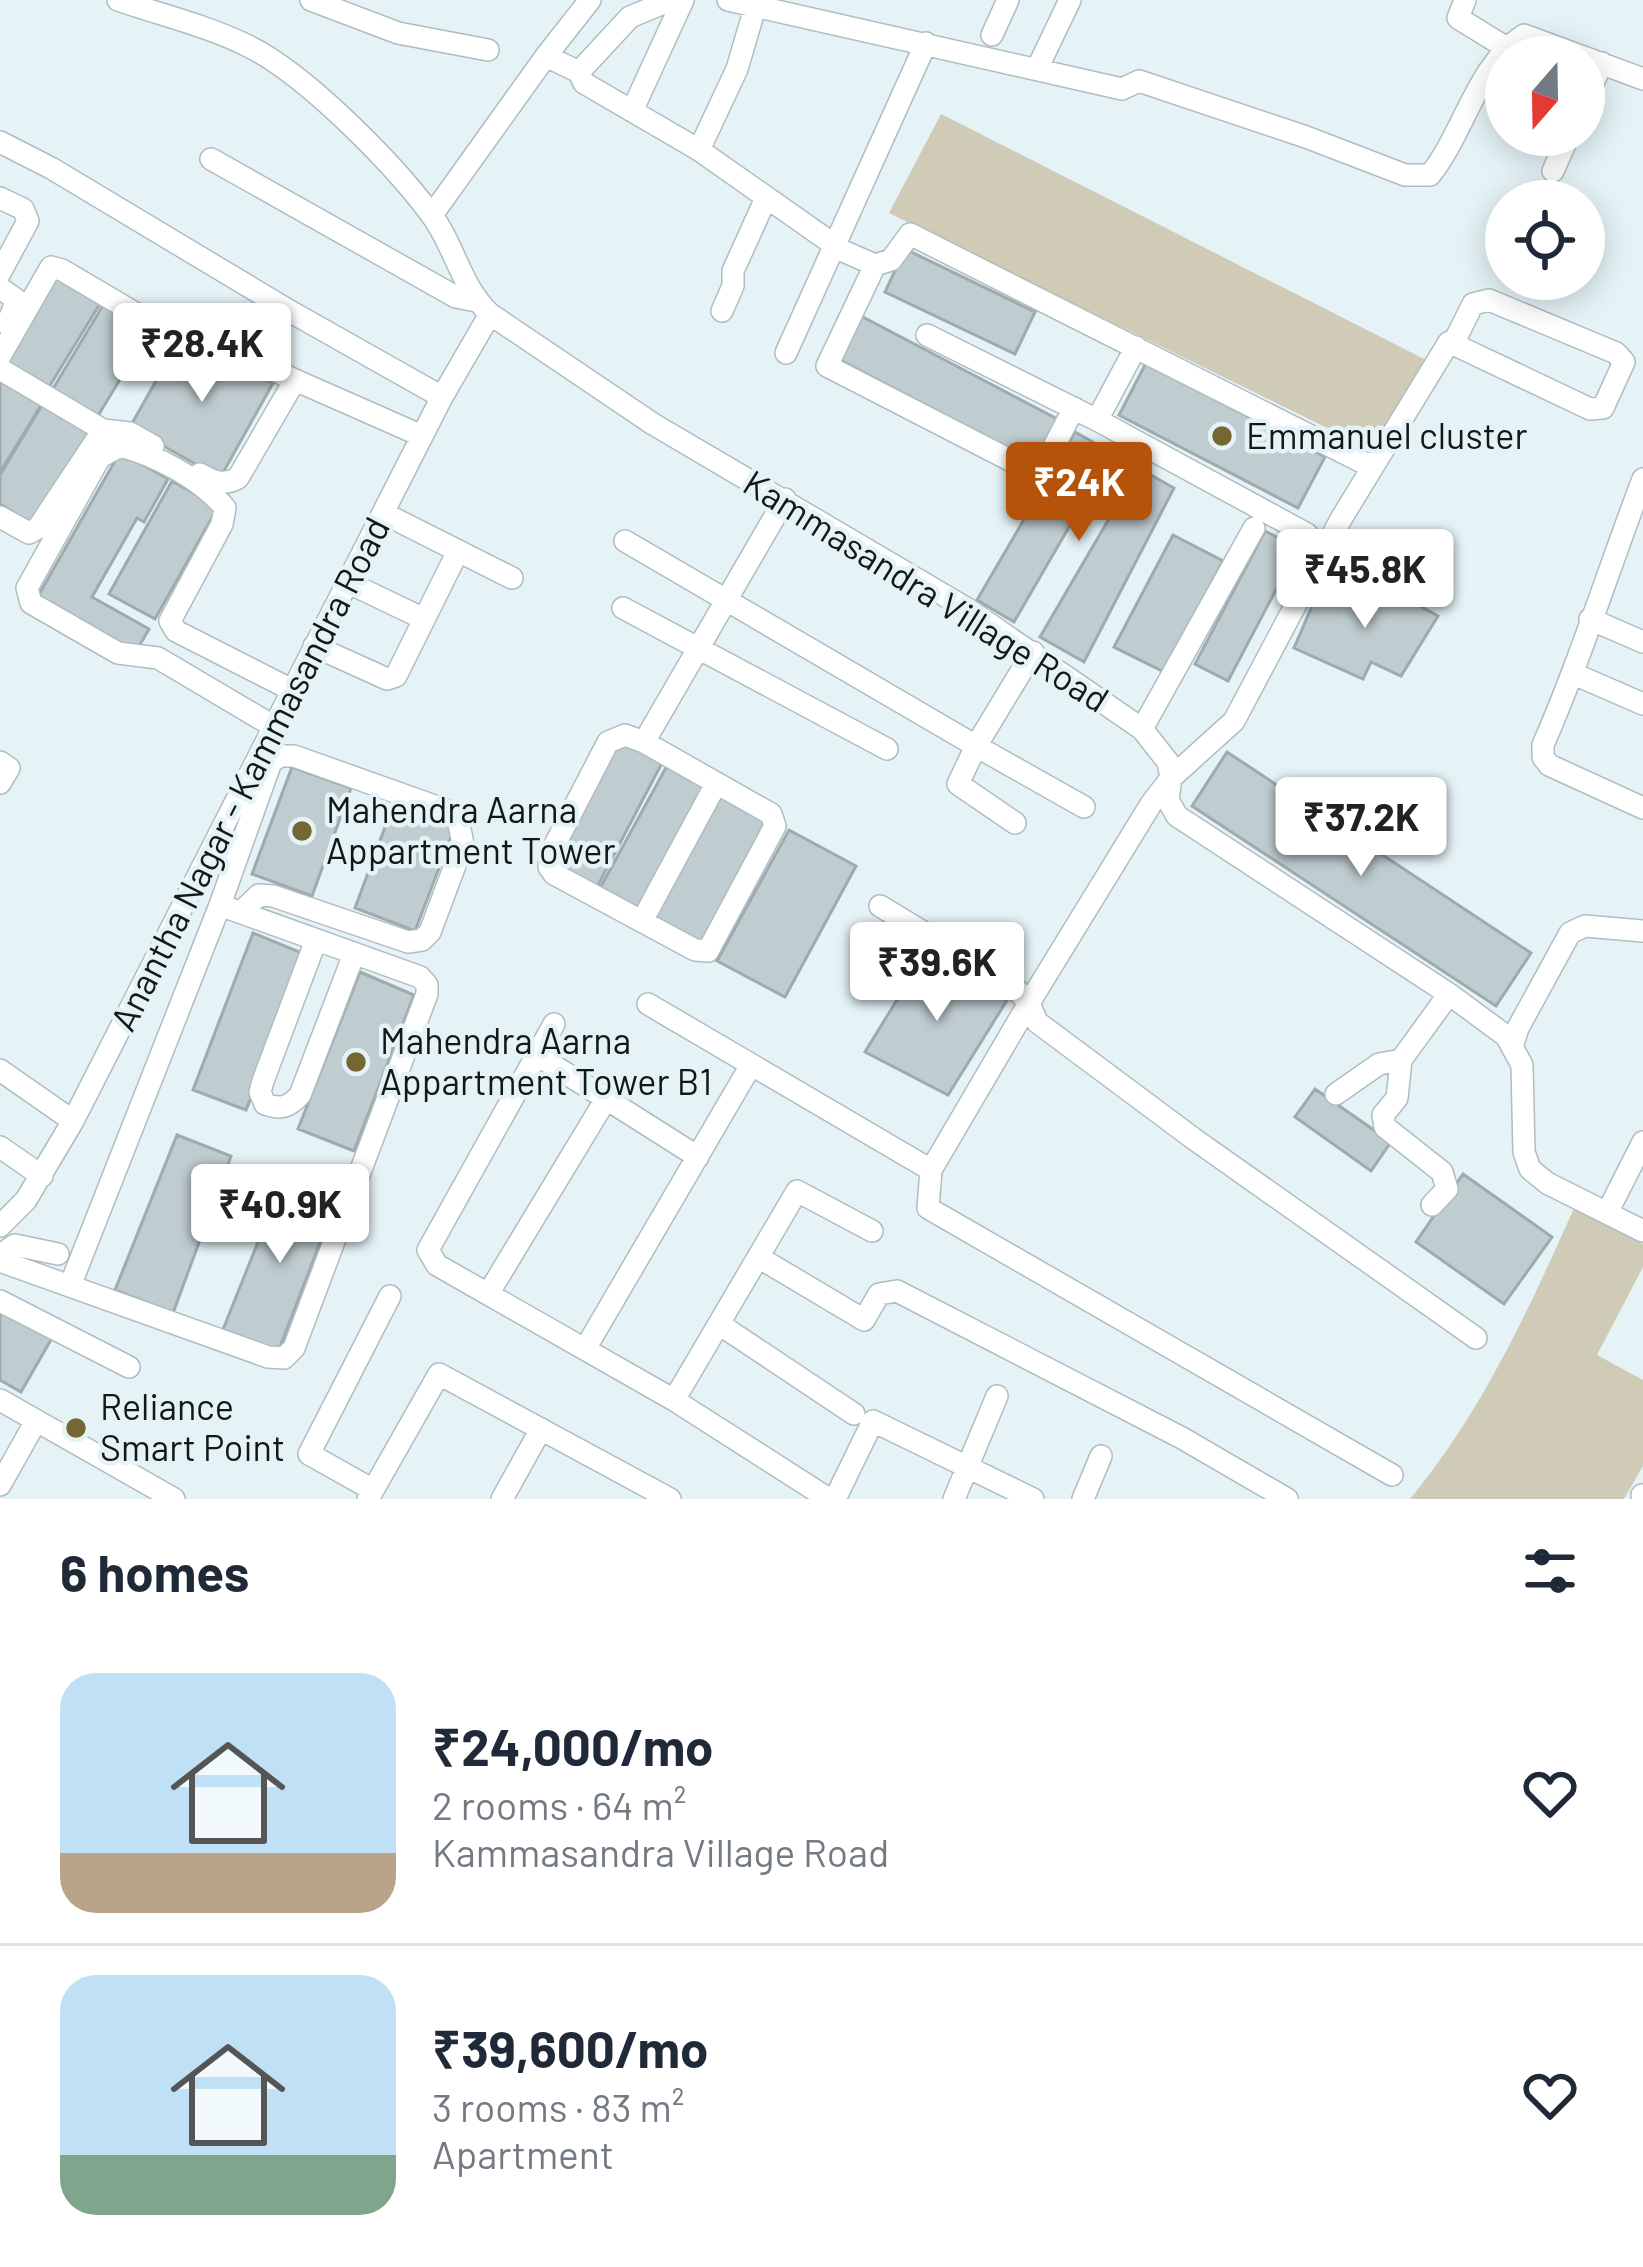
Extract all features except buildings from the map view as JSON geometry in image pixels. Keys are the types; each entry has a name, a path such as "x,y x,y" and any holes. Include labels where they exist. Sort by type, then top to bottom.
{"street":[{"name":"Kammasandra Village Road","path":"118,0 245,44 277,62 371,148 432,214 483,308 653,424 785,499 1033,652 1142,729 1164,753 1171,778 1168,800 1177,816 1449,994 1513,1044"},
{"path":"310,0 398,33 488,50"},
{"path":"432,214 590,0"},
{"path":"579,72 630,17 670,0"},
{"path":"632,111 683,0"},
{"path":"728,0 1121,89 1139,81 1306,136 1405,175 1430,175 1450,151 1485,85"},
{"path":"992,35 1008,0"},
{"path":"1036,69 1070,0"},
{"path":"1465,0 1458,18 1487,36"},
{"path":"699,150 737,69 756,4"},
{"path":"786,353 926,43"},
{"path":"546,56 579,72 584,83 699,150 835,247 875,265 891,260 910,234 1372,467"},
{"path":"1605,64 1643,80"},
{"path":"0,142 442,397"},
{"path":"1552,171 1559,156"},
{"path":"211,159 483,308"},
{"path":"0,198 23,209 28,221 0,273"},
{"path":"722,311 766,198"},
{"path":"875,265 827,366 1039,475 1074,409"},
{"path":"0,356 51,267 152,323 195,334 422,436"},
{"path":"0,288 13,295 17,306 0,337"},
{"path":"1392,1475 928,1208 931,1170 1029,1003 1151,804 1171,778 1234,721 1372,467 1449,342 1453,344 1597,411 1604,408 1624,362 1616,353 1489,301 1473,304 1453,344"},
{"name":"Anantha Nagar - Kammasandra Road","path":"4,1218 42,1176 73,1120 483,308"},
{"path":"927,335 1307,534"},
{"path":"1097,420 1136,346"},
{"path":"0,369 103,430 130,433 213,482 229,484 238,478 295,380"},
{"path":"0,517 22,531 38,528 103,430"},
{"path":"274,726 158,658 118,653 31,603 27,588 100,457 120,446 144,452 214,495 225,508 222,524 170,622 176,631 292,690"},
{"path":"1643,479 1574,674 1543,745 1549,765 1643,808"},
{"path":"644,742 785,499"},
{"path":"383,513 512,578"},
{"path":"1142,729 1254,528"},
{"path":"625,541 1084,807"},
{"path":"314,646 387,679 402,668 458,551"},
{"path":"347,582 424,619"},
{"path":"623,608 886,749"},
{"path":"1590,619 1643,642"},
{"path":"1016,823 958,784 1033,652"},
{"path":"1574,674 1643,704"},
{"path":"626,735 644,742 772,814 775,826 708,951 695,950 554,874 549,867 550,854 608,742 626,735"},
{"path":"70,1286 231,909 271,763 280,756 294,756 457,814 463,844 430,932 422,940 408,942 273,896 260,895 231,909"},
{"path":"0,762 9,768 0,783"},
{"path":"642,921 716,784"},
{"path":"58,1254 15,1245 0,1258 268,1358 284,1358 294,1348 427,985 420,977 209,901 225,850 215,841"},
{"path":"880,906 1014,987 1029,1003 1037,1022 1476,1338"},
{"path":"1643,931 1585,926 1570,933 1513,1044 1524,1076 1526,1163 1540,1179 1643,1231"},
{"path":"316,940 263,1081 260,1092 265,1104 291,1105 300,1094 354,954"},
{"path":"1432,1205 1447,1189 1442,1172 1385,1127 1383,1115 1397,1098 1401,1060 1449,994"},
{"path":"648,1004 931,1170"},
{"path":"554,1024 428,1250 437,1265 674,1400 832,1499 873,1421 1033,1499"},
{"path":"536,1055 698,1157"},
{"path":"1336,1094 1379,1064 1401,1060"},
{"path":"586,1349 751,1065"},
{"path":"0,1070 73,1120"},
{"path":"488,1294 606,1100"},
{"path":"1607,1213 1643,1142"},
{"path":"0,1147 42,1176"},
{"path":"674,1400 797,1191 872,1231"},
{"path":"758,1257 864,1320 879,1294 897,1291 1182,1438 1287,1499"},
{"path":"390,1295 308,1454 370,1495 439,1374 541,1430 639,1492 670,1499"},
{"path":"0,1301 129,1367"},
{"path":"719,1324 854,1414"},
{"path":"954,1499 997,1396"},
{"path":"0,1400 160,1496"},
{"path":"0,1485 36,1421"},
{"path":"502,1499 541,1430"},
{"path":"1083,1499 1101,1456"}],"shaded area":[{"path":"941,114 1428,361 1370,449 889,213"},
{"path":"1575,1206 1643,1244 1643,1267 1597,1355 1643,1380 1643,1466 1624,1499 1410,1499 1482,1395"}],"place":[{"name":"Emmanuel cluster","path":"1222,436"},
{"name":"Mahendra Aarna Appartment Tower","path":"302,831"},
{"name":"Mahendra Aarna Appartment Tower B1","path":"356,1062"},
{"name":"Reliance Smart Point","path":"76,1428"}]}
